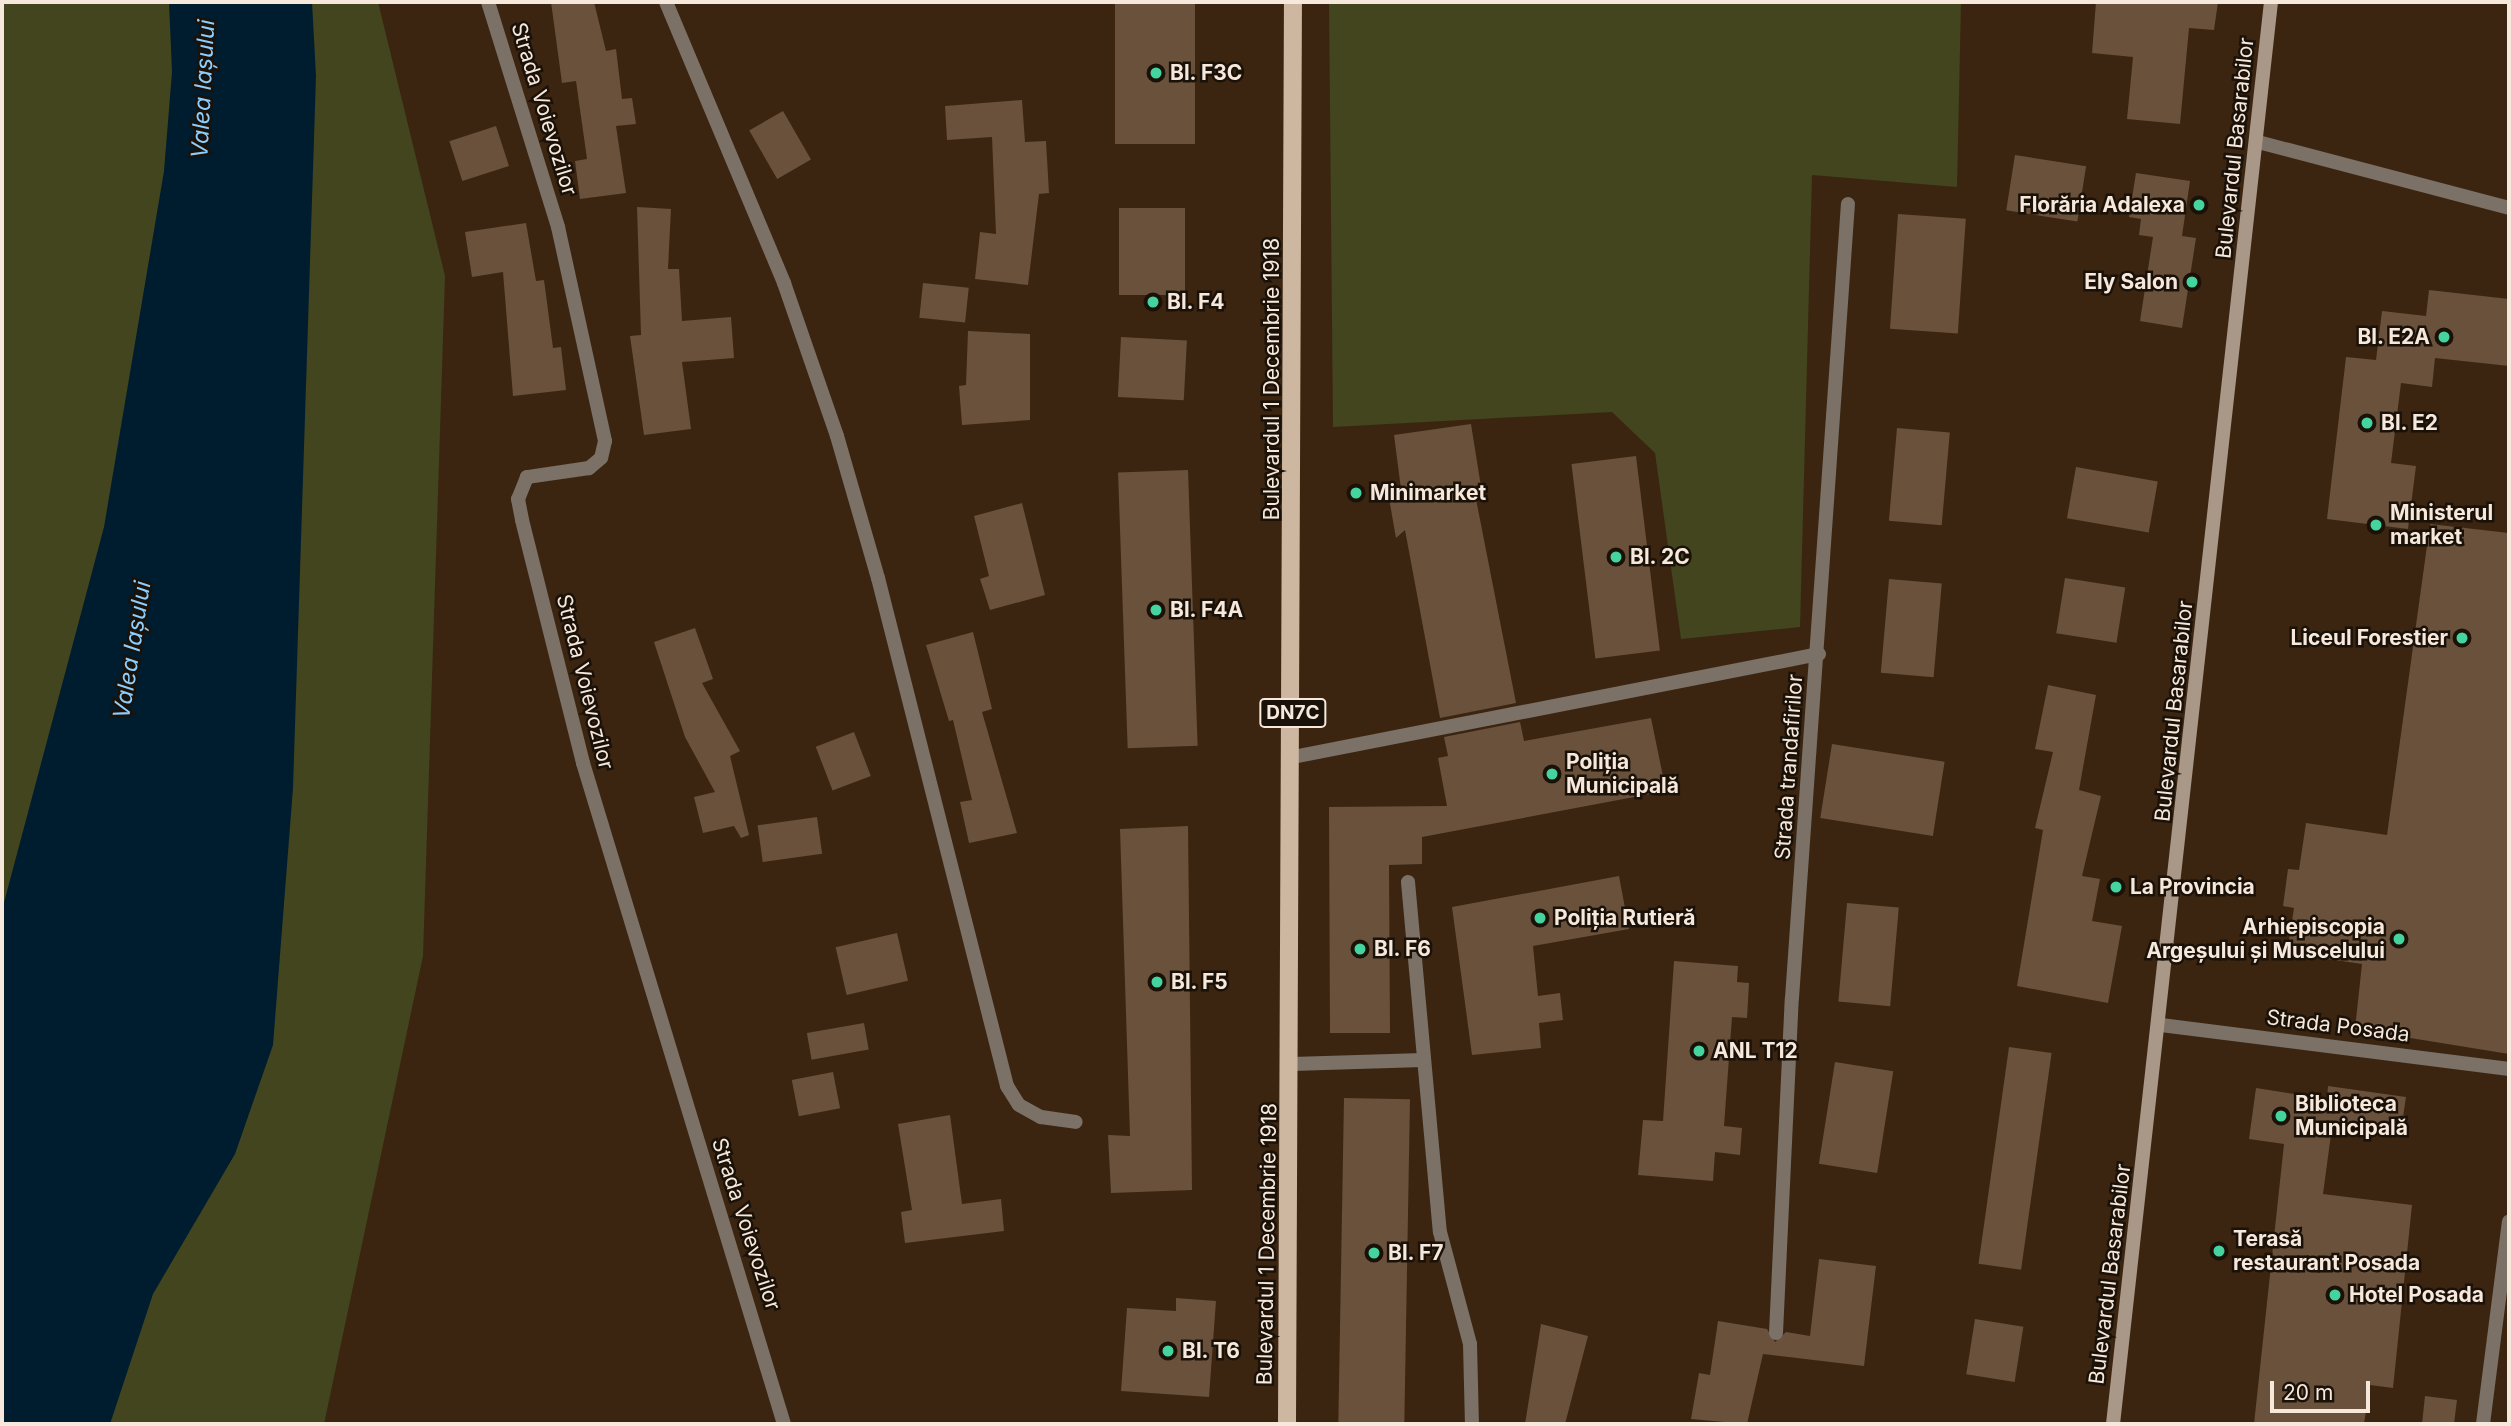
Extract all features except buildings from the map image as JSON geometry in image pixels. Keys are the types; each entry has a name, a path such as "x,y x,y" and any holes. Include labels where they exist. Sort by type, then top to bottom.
{"main road":[{"name":"Bulevardul 1 Decembrie 1918","path":"1287,1424 1293,1063 1293,2"},
{"name":"Bulevardul Basarabilor","path":"2113,1424 2161,1025 2259,142 2271,2"}],"street":[{"name":"Strada Voievozilor","path":"488,2 558,227 605,441 601,458 589,468 527,477 518,499 522,520 583,763 784,1424"},
{"path":"666,2 783,283 837,436 878,578 1007,1086 1019,1105 1041,1117 1076,1122"},
{"path":"2259,142 2509,208"},
{"name":"Strada trandafirilor","path":"1776,1333 1792,998 1819,654 1848,204"},
{"path":"1293,757 1819,654"},
{"path":"1408,882 1440,1232 1471,1344 1472,1424"},
{"name":"Strada Posada","path":"2161,1025 2509,1069"},
{"path":"1293,1063 1423,1060"},
{"path":"2483,1424 2509,1222"}],"green space":[{"path":"2,2 378,2 445,276 423,956 324,1424 2,1424"},
{"path":"1329,2 1961,2 1957,187 1812,175 1800,627 1681,639 1655,453 1612,412 1333,427"}],"water":[{"name":"Valea Iașului","path":"169,2 312,2 316,76 293,788 273,1045 235,1154 153,1294 110,1424 2,1424 2,910 104,527 164,171 172,72"}],"place":[{"name":"Bl. F3C","path":"1156,73"},
{"name":"Florăria Adalexa","path":"2199,205"},
{"name":"Ely Salon","path":"2192,282"},
{"name":"Bl. F4","path":"1153,302"},
{"name":"Bl. E2A","path":"2444,337"},
{"name":"Bl. E2","path":"2367,423"},
{"name":"Minimarket","path":"1356,493"},
{"name":"Ministerul market","path":"2376,525"},
{"name":"Bl. 2C","path":"1616,557"},
{"name":"Bl. F4A","path":"1156,610"},
{"name":"Liceul Forestier","path":"2462,638"},
{"name":"Poliția Municipală","path":"1552,774"},
{"name":"La Provincia","path":"2116,887"},
{"name":"Poliția Rutieră","path":"1540,918"},
{"name":"Arhiepiscopia Argeșului și Muscelului","path":"2399,939"},
{"name":"Bl. F6","path":"1360,949"},
{"name":"Bl. F5","path":"1157,982"},
{"name":"ANL T12","path":"1699,1051"},
{"name":"Biblioteca Municipală","path":"2281,1116"},
{"name":"Terasă restaurant Posada","path":"2219,1251"},
{"name":"Bl. F7","path":"1374,1253"},
{"name":"Hotel Posada","path":"2335,1295"},
{"name":"Bl. T6","path":"1168,1351"}]}
